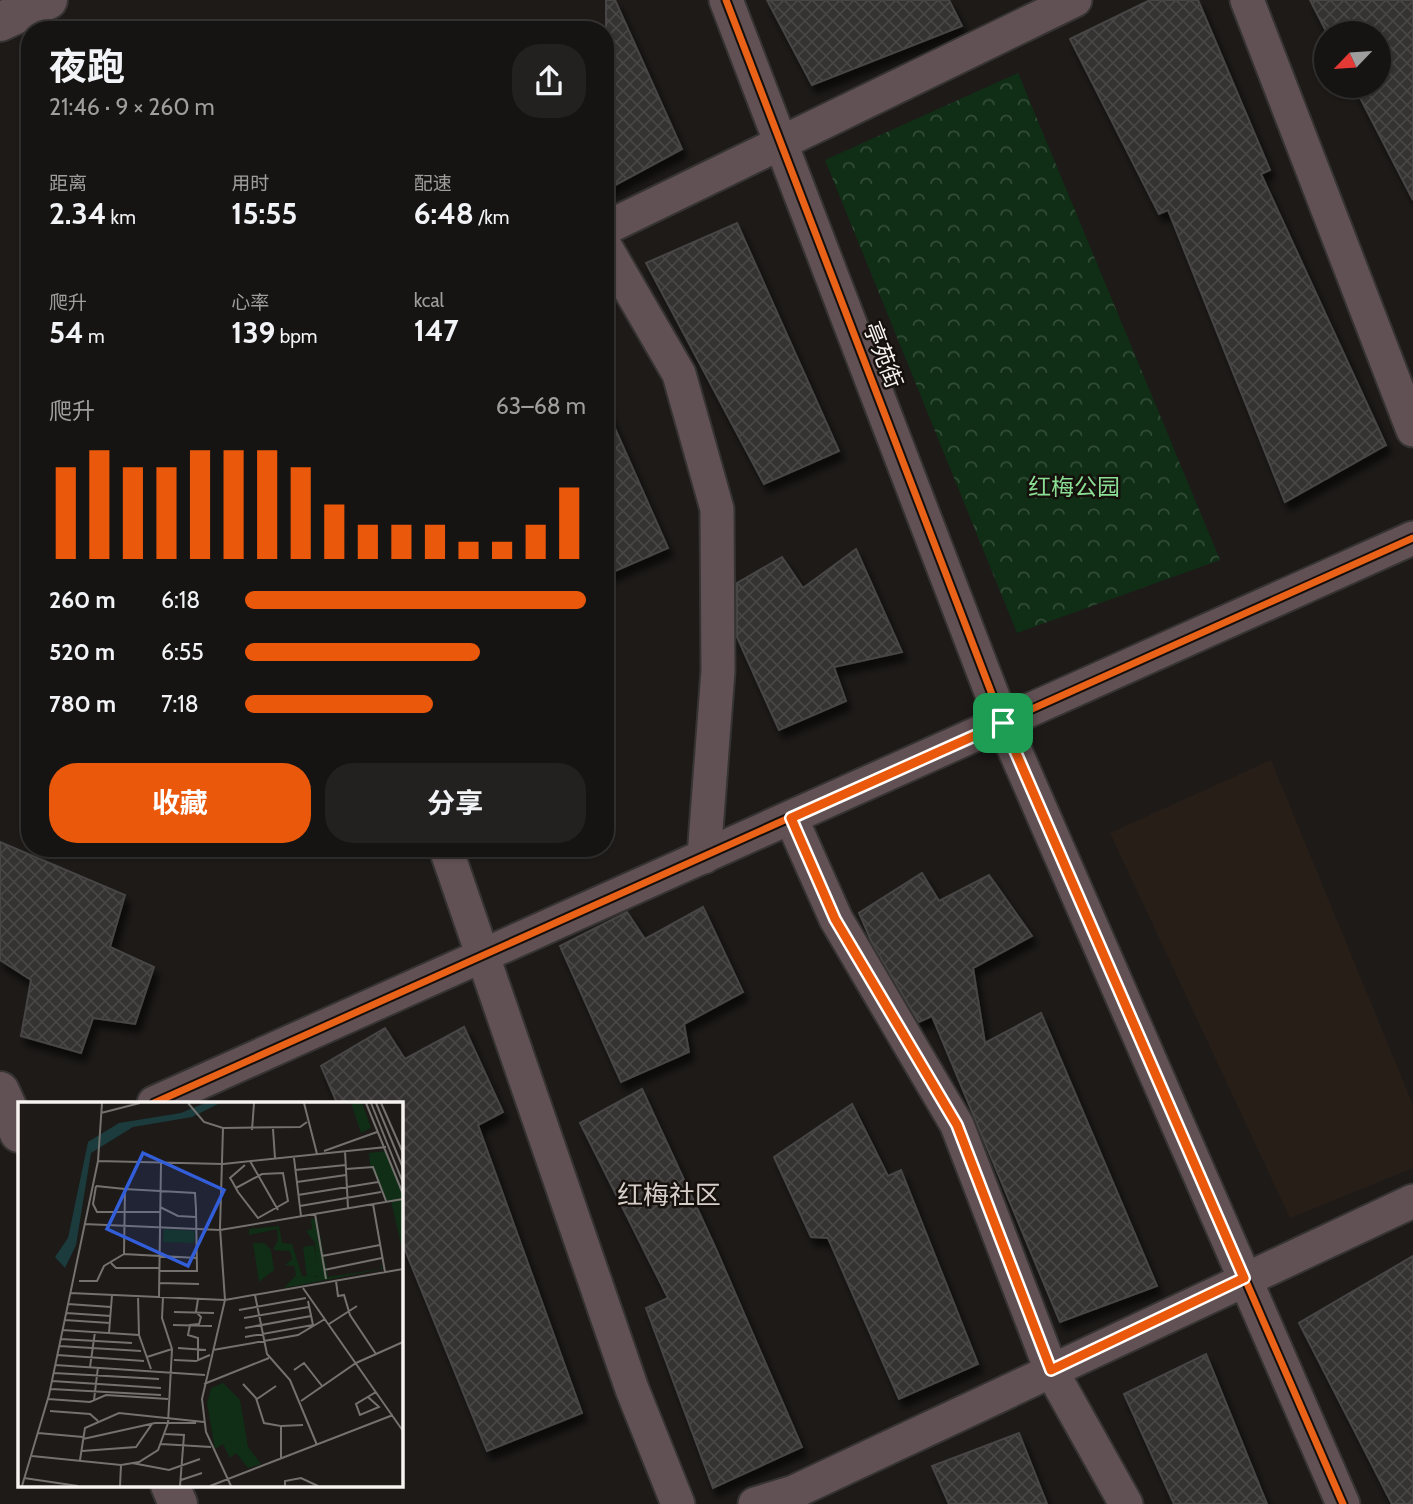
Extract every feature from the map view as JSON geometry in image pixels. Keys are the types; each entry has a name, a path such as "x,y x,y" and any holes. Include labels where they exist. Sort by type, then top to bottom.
{"street":[{"path":"0,22 48,0"},
{"name":"亭苑街","path":"726,0 1003,723 1343,1504"},
{"path":"614,224 782,145 1075,0"},
{"path":"1247,0 1413,430"},
{"path":"614,262 679,374 717,509 718,671 704,858"},
{"path":"156,1102 1413,538"},
{"path":"791,818 835,919 957,1125 1051,1370 1126,1504"},
{"path":"449,857 632,1388 678,1504"},
{"path":"0,1091 18,1131"},
{"path":"755,1504 794,1492 1244,1278 1413,1201"},
{"path":"170,1486 178,1504"}],"shaded area":[{"path":"1271,760 1413,1105 1413,1168 1290,1218 1110,833"}],"green space":[{"name":"红梅公园","path":"1018,73 1220,560 1017,633 825,160"}],"building":[{"path":"606,0 615,0 682,149 614,186 614,21 606,21"},
{"path":"767,0 949,0 962,26 812,85"},
{"path":"1150,0 1198,0 1270,170 1261,174 1386,445 1285,502 1168,210 1159,214 1070,39"},
{"path":"1310,0 1413,0 1413,200 1360,98 1391,98 1391,21 1321,21"},
{"path":"737,223 839,451 764,484 646,263"},
{"path":"614,426 668,548 614,572"},
{"path":"856,549 902,652 834,667 846,701 779,730 737,637 737,583 782,557 803,588"},
{"path":"0,842 21,851 21,857 35,857 125,895 110,947 154,967 135,1024 93,1018 81,1053 21,1036 31,980 0,960"},
{"path":"922,873 939,901 989,875 1032,936 973,968 985,1043 1041,1013 1157,1286 1060,1322 932,1016 919,1022 873,945 859,913"},
{"path":"703,907 743,992 684,1024 689,1052 621,1082 560,946 627,912 645,939"},
{"path":"464,1027 503,1112 478,1125 582,1413 487,1451 402,1242 402,1102 337,1102 321,1066 385,1028 405,1059"},
{"path":"642,1089 716,1249 802,1447 713,1488 646,1308 668,1298 580,1123"},
{"path":"852,1104 888,1176 901,1170 978,1364 899,1399 828,1238 811,1237 774,1157"},
{"path":"1413,1256 1413,1504 1392,1504 1299,1323"},
{"path":"1206,1354 1267,1504 1174,1504 1124,1394"},
{"path":"1019,1433 1047,1504 949,1504 932,1466"}],"cycle path":[{"path":"726,0 1003,723 1343,1504"},
{"path":"156,1102 1413,538"}],"district":[{"name":"红梅社区","path":"669,1195"}],"route":[{"path":"1003,723 1244,1278 1051,1370 957,1125 835,919 791,818 1003,723"}]}
